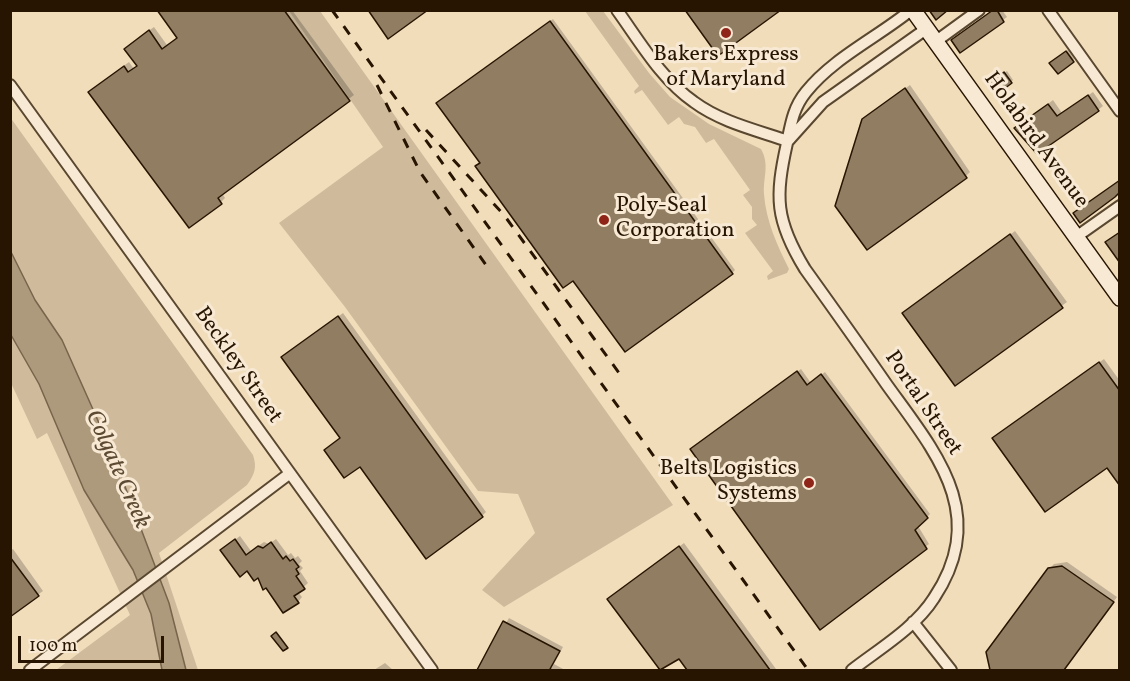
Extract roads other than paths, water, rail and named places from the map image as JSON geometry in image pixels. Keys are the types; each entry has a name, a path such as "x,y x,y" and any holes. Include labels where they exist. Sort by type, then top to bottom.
{"main road":[{"name":"Holabird Avenue","path":"912,10 1119,298"}],"street":[{"path":"617,10 672,83 692,101 735,123 788,141"},
{"name":"Portal Street","path":"852,670 913,622 933,600 950,570 958,526 954,500 933,447 805,269 788,238 782,221 778,185 788,141 789,122 798,104 816,82 912,10"},
{"path":"935,42 979,10"},
{"path":"1048,10 1119,111"},
{"name":"Portal Street","path":"788,141 823,102 926,29"},
{"name":"Beckley Street","path":"10,85 432,670"},
{"path":"1076,237 1119,206"},
{"path":"30,670 289,474"},
{"path":"913,622 951,670"}],"water":[{"name":"Colgate Creek","path":"10,250 35,300 62,340 112,452 169,603 186,670 162,670 151,614 133,570 84,490 39,384 11,335"}],"railway":[{"path":"332,10 808,670"},
{"path":"377,85 420,172 486,265"},
{"path":"426,130 504,215 622,377"}],"place":[{"name":"Bakers Express of Maryland","path":"726,33"},
{"name":"Poly-Seal Corporation","path":"604,220"},
{"name":"Belts Logistics Systems","path":"809,483"}]}
